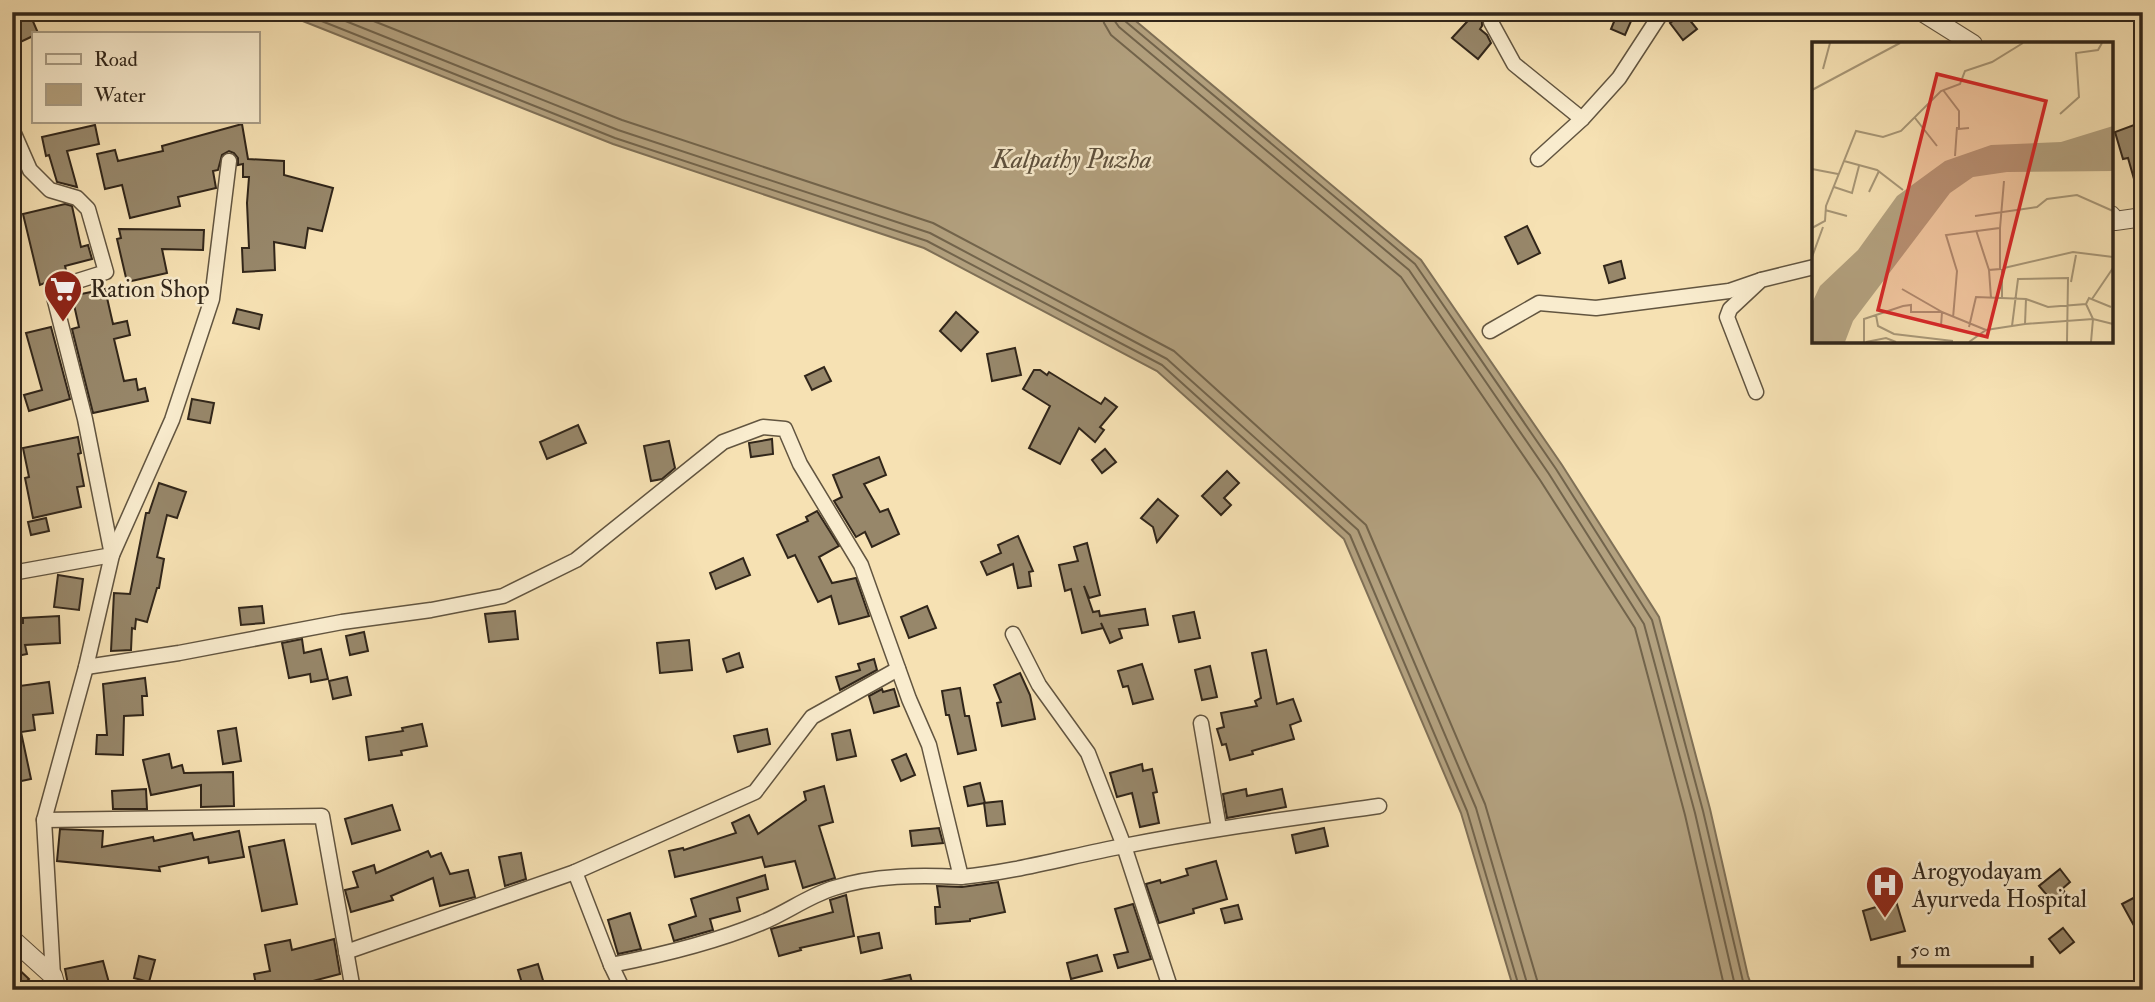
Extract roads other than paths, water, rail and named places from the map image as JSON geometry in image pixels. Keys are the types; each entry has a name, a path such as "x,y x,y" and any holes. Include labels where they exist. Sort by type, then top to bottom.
{"street":[{"path":"1538,159 1582,119 1619,78 1662,12"},
{"path":"1922,12 1970,42"},
{"path":"1491,22 1514,64 1582,119"},
{"path":"12,129 30,170 50,190 77,198 88,209 106,272 52,289 85,419 112,555"},
{"path":"55,983 44,820 86,667 112,555 172,420 212,299 229,161"},
{"path":"2113,218 2115,221 2143,217"},
{"path":"1490,331 1539,303 1596,308 1729,291 1812,267"},
{"path":"1756,392 1727,317 1730,309 1761,280"},
{"path":"86,667 503,596 576,560 723,442 763,427 785,429 800,464 861,565 929,746 961,877"},
{"path":"12,573 112,555"},
{"path":"1013,634 1039,685 1088,753 1124,846 1171,990"},
{"path":"346,952 575,872 755,793 813,717 898,669"},
{"path":"1201,723 1219,828"},
{"path":"611,965 672,953 762,923 833,888 882,878 994,874 1219,828 1379,806"},
{"path":"44,820 322,816 353,990"},
{"path":"575,872 623,990"},
{"path":"12,939 55,983"}],"water":[{"name":"Kalpathy Puzha","path":"280,12 1125,12 1421,260 1562,465 1659,617 1710,809 1753,990 1514,990 1461,813 1344,539 1157,371 924,248 613,144"}],"place":[{"name":"Ration Shop","path":"63,323"},
{"name":"Arogyodayam Ayurveda Hospital","path":"1885,919"}]}
